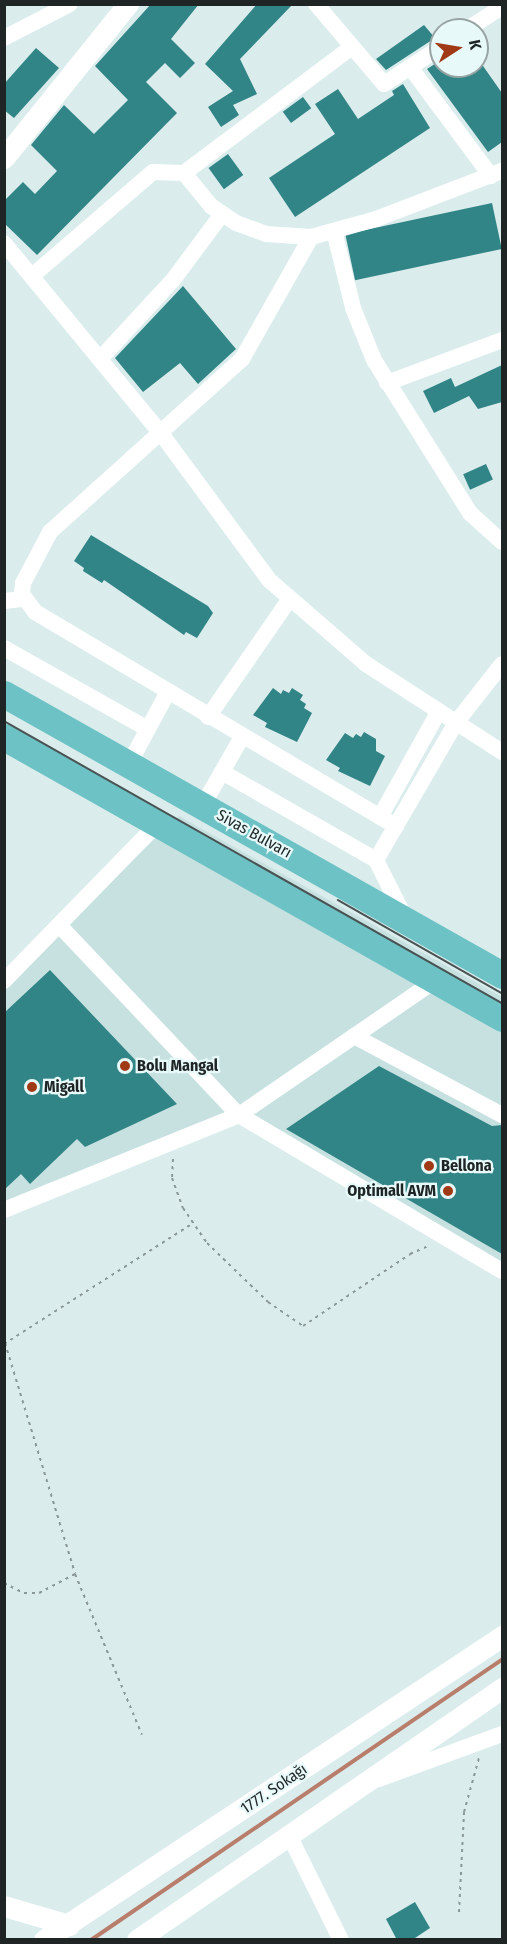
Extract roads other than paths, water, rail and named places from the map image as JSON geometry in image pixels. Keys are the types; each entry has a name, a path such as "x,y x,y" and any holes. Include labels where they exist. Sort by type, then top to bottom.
{"highway":[{"name":"Sivas Bulvarı","path":"4,694 502,975"},
{"path":"4,737 502,1017"}],"street":[{"path":"4,38 70,4"},
{"path":"4,158 128,4"},
{"path":"316,4 384,84 429,54"},
{"path":"482,18 496,8"},
{"path":"32,276 153,172 184,173 352,46"},
{"path":"184,173 201,196 222,214 266,234 311,237 334,231 497,173 410,67"},
{"path":"100,359 173,279 222,214"},
{"path":"334,231 353,308 387,383 470,513 502,542"},
{"path":"311,237 242,359 50,532 23,583 24,599 35,612 208,717 396,826"},
{"path":"4,243 160,432 269,580 351,653 454,724 502,752"},
{"path":"387,383 502,340"},
{"path":"4,601 24,599"},
{"path":"208,717 289,600"},
{"path":"4,648 148,729"},
{"path":"376,860 454,724 502,664"},
{"path":"129,764 168,693"},
{"path":"380,817 438,713"},
{"path":"203,805 242,737"},
{"path":"222,772 376,860 406,920"},
{"path":"4,981 157,824"},
{"path":"60,926 239,1115 502,1271"},
{"path":"4,1210 239,1115 436,980"},
{"path":"354,1036 502,1115"},
{"name":"1777. Sokağı","path":"45,1940 502,1636"},
{"path":"137,1940 502,1688"},
{"path":"361,1786 502,1734"},
{"path":"289,1835 340,1940"},
{"path":"4,1906 69,1925"}],"waterway":[{"path":"91,1940 502,1660"}],"tram line":[{"path":"4,721 502,1003"},
{"path":"338,900 502,993"}],"place":[{"name":"Bolu Mangal","path":"125,1066"},
{"name":"Migall","path":"32,1087"},
{"name":"Bellona","path":"429,1166"},
{"name":"Optimall AVM","path":"448,1191"}]}
